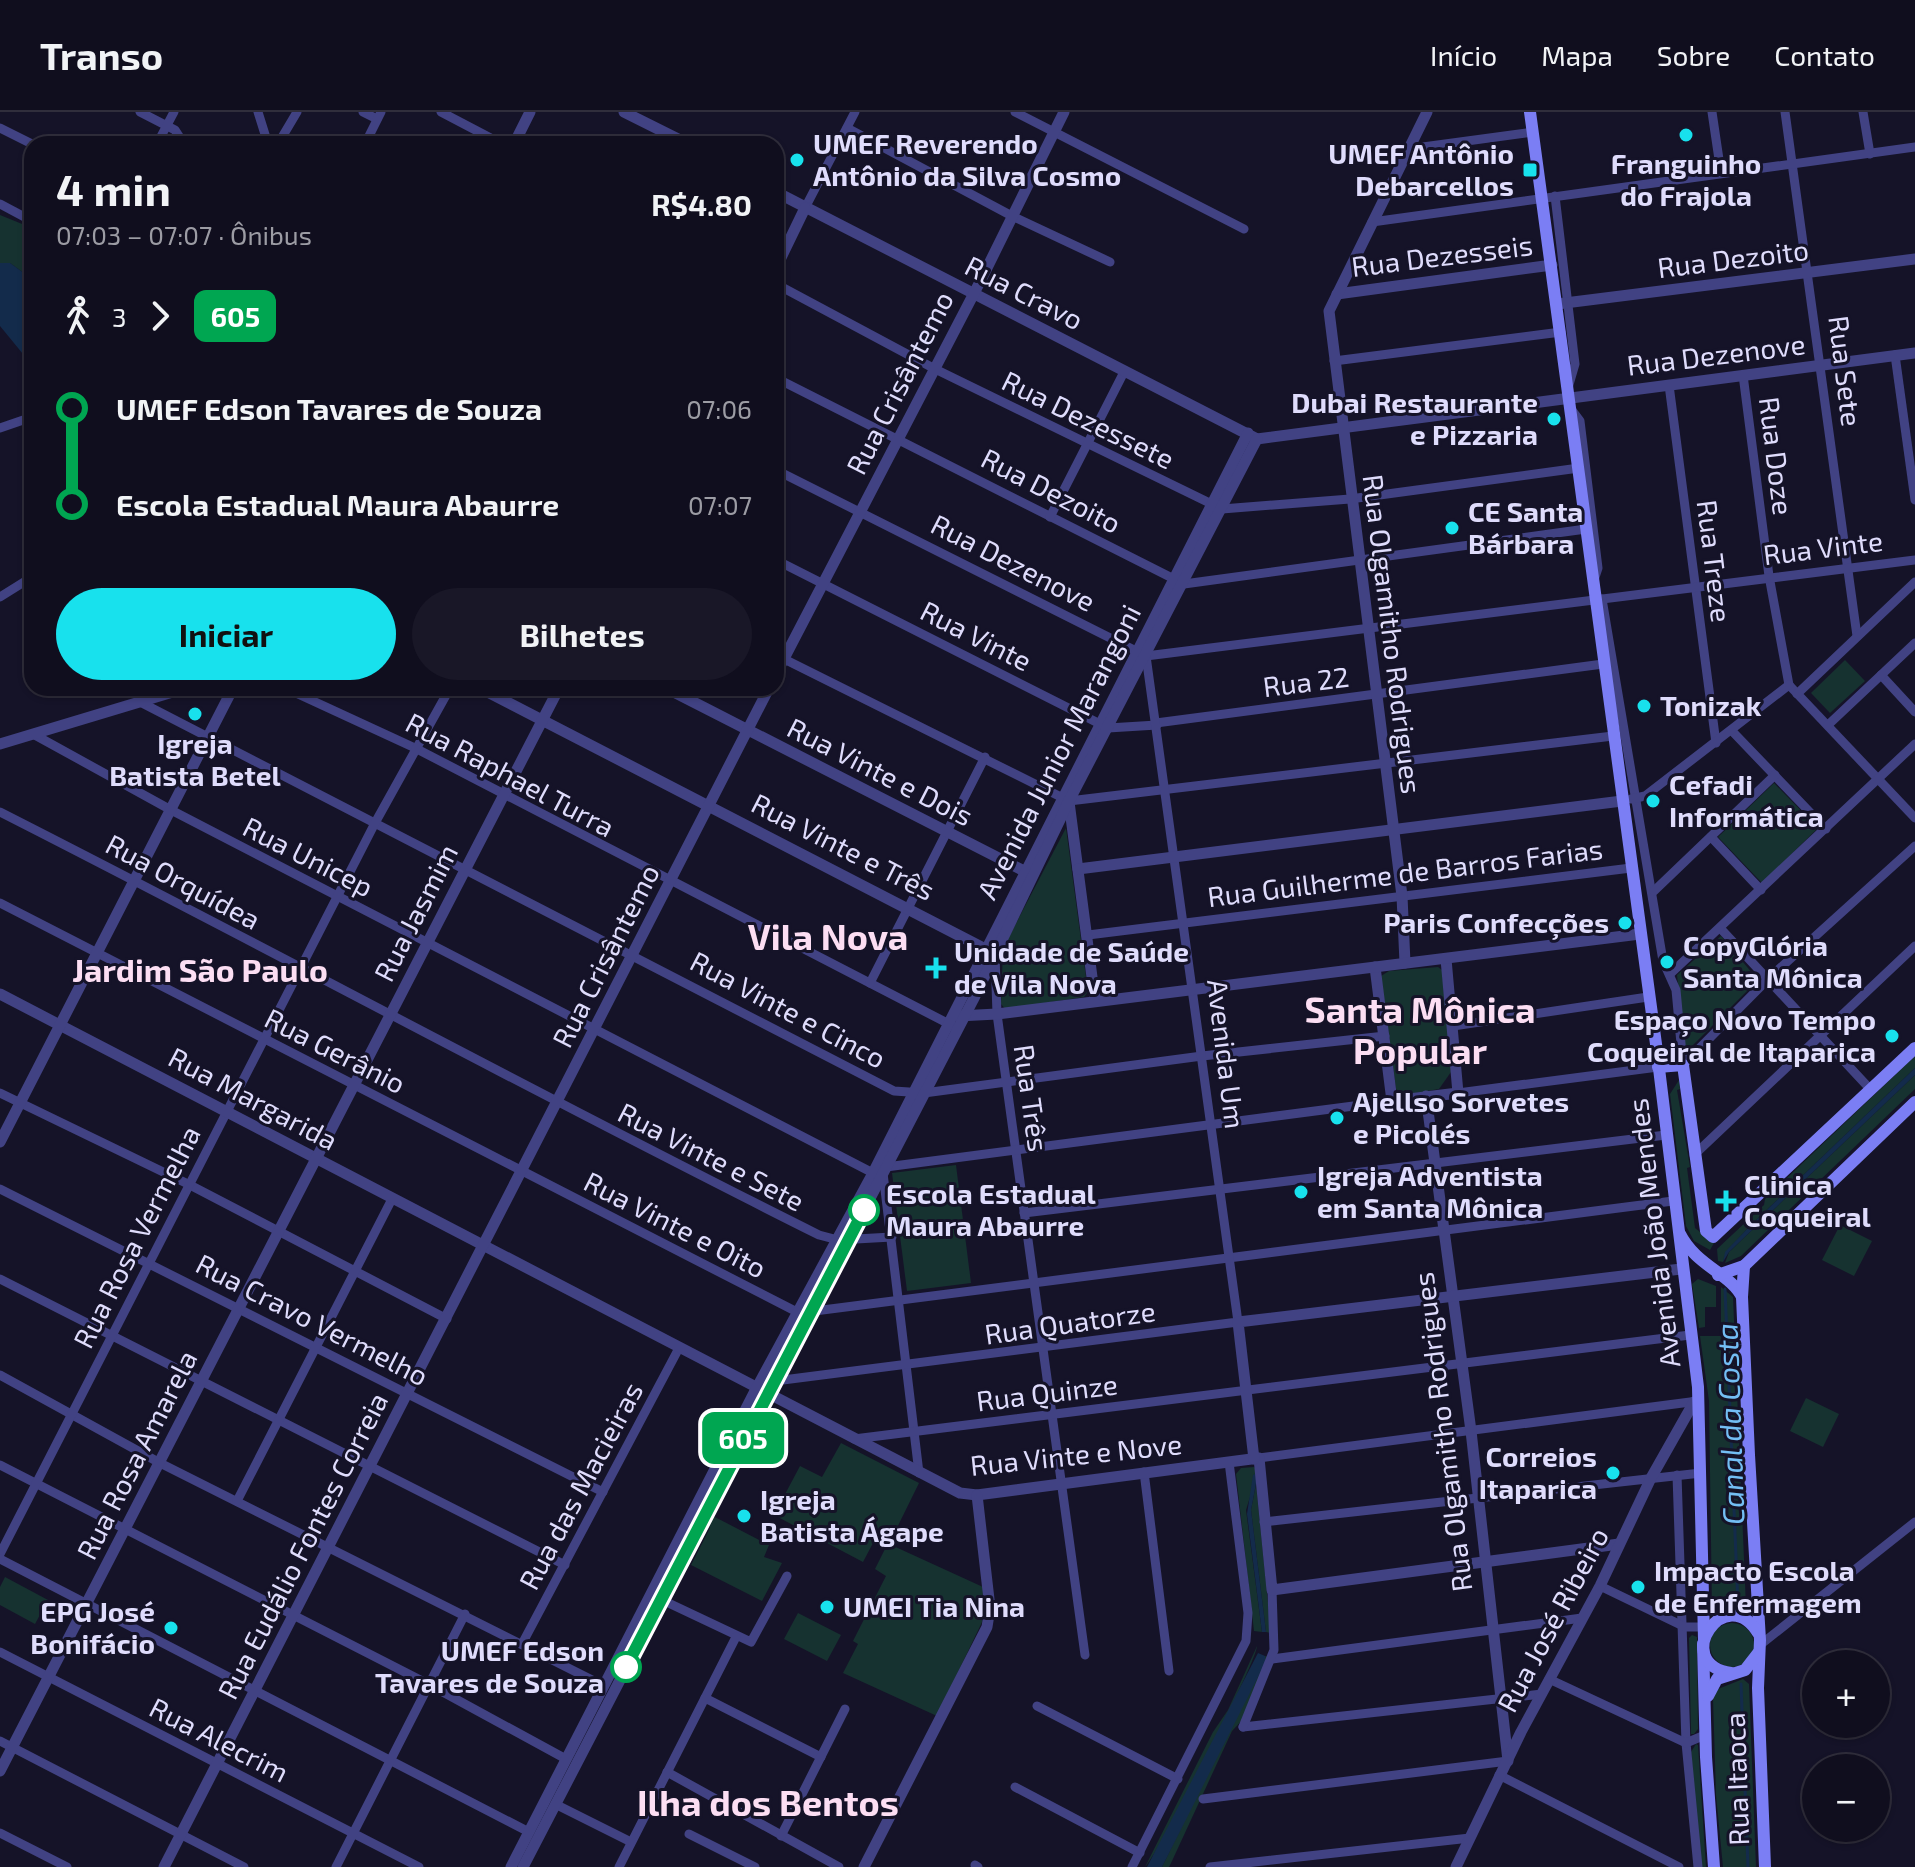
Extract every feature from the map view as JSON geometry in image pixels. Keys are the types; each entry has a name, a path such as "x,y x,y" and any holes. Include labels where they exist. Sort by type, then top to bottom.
{"main road":[{"name":"Avenida João Mendes","path":"1530,112 1549,197 1552,265 1563,304 1561,332 1591,585 1598,600 1613,736 1628,800 1631,868 1690,1335 1701,1473 1705,1735 1714,1867"},
{"path":"1658,1067 1683,1065 1707,1233 1718,1236 1915,1048"},
{"path":"1683,1284 1696,1270 1714,1273 1744,1266 1915,1102"},
{"path":"1676,1224 1689,1249 1714,1273 1735,1286 1742,1297"},
{"name":"Rua Itaoca","path":"1744,1266 1742,1297 1760,1644 1758,1688 1765,1867"},
{"path":"1705,1719 1711,1686 1717,1679 1736,1672 1753,1663 1760,1644 1747,1621 1729,1616 1713,1623 1704,1637 1713,1666 1736,1672 1754,1678 1758,1688"}],"street":[{"path":"140,112 167,125 177,136"},
{"path":"161,136 174,112"},
{"path":"258,112 266,136"},
{"path":"283,136 297,112"},
{"path":"363,112 379,116 369,136"},
{"path":"441,112 487,136"},
{"path":"518,136 530,112"},
{"path":"624,112 672,136"},
{"path":"784,251 855,112"},
{"path":"1015,112 1244,229"},
{"name":"Rua Crisântemo","path":"784,650 823,584 935,369 1064,112"},
{"path":"1337,294 1427,112"},
{"path":"1712,112 1721,173"},
{"name":"Rua Sete","path":"1785,112 1809,274 1845,568 1857,636"},
{"path":"1863,112 1870,154"},
{"path":"0,128 24,140"},
{"path":"847,128 1012,216 1110,262"},
{"path":"1408,149 1533,132"},
{"path":"1372,222 1915,147"},
{"name":"Rua Cravo","path":"784,196 1252,436"},
{"name":"Avenida João Mendes","path":"1549,197 1563,304 1575,364 1570,398 1580,421 1598,568 1591,585"},
{"path":"0,204 24,217"},
{"name":"Rua Dezoito","path":"1563,304 1915,259"},
{"name":"Rua Dezesseis","path":"1337,294 1552,265"},
{"name":"Rua Dezessete","path":"784,288 935,369 1216,507"},
{"name":"Rua Olgamitho Rodrigues","path":"1337,294 1329,311 1334,361 1402,896 1405,963"},
{"path":"1334,361 1561,332"},
{"name":"Rua Dezenove","path":"1252,436 1342,430 1915,353"},
{"path":"1895,355 1915,500"},
{"path":"1050,517 1124,372"},
{"name":"Rua Doze","path":"1743,375 1769,576 1789,685"},
{"name":"Rua Dezoito","path":"784,382 1184,584"},
{"name":"Rua Treze","path":"1669,385 1716,743"},
{"path":"0,428 24,420"},
{"name":"Avenida Junior Marangoni","path":"761,1391 881,1171 1140,654 1173,578 1216,507 1252,436"},
{"path":"1216,507 1350,499 1579,468"},
{"name":"Rua Dezenove","path":"784,474 1140,654"},
{"name":"Avenida Junior Marangoni","path":"1140,654 1184,584 1216,507"},
{"path":"1184,584 1586,529"},
{"name":"Rua Vinte","path":"1140,654 1368,629 1915,560"},
{"name":"Rua Vinte","path":"784,564 1104,726"},
{"path":"1,593 24,581"},
{"path":"1797,694 1915,582"},
{"name":"Avenida João Mendes","path":"1598,600 1628,800"},
{"path":"1828,725 1915,643"},
{"name":"Avenida Um","path":"1140,654 1156,724 1176,856 1272,1590"},
{"path":"784,659 1065,799 1613,736"},
{"name":"Rua 22","path":"1104,726 1156,724 1603,664"},
{"path":"1881,675 1915,712"},
{"path":"1078,869 1645,796 1789,685 1915,818"},
{"path":"0,744 163,696"},
{"path":"0,1142 95,951 229,696"},
{"name":"Rua Raphael Turra","path":"302,696 415,748 870,983 956,1021"},
{"name":"Rua Rosa Vermelha","path":"0,1556 188,1184 375,823 445,696"},
{"name":"Rua Vinte e Três","path":"496,696 991,952"},
{"name":"Rua Jasmim","path":"316,1161 555,696"},
{"name":"Rua Vinte e Dois","path":"681,696 1030,874"},
{"name":"Rua Crisântemo","path":"484,1246 765,696"},
{"name":"Rua Vinte e Cinco","path":"142,703 467,867 894,1091 918,1094"},
{"path":"1732,731 1826,829"},
{"name":"Rua Unicep","path":"33,734 338,897 881,1171"},
{"path":"1670,974 1915,744"},
{"path":"870,983 985,757"},
{"path":"1654,891 1775,775"},
{"path":"1065,799 1088,935 1095,1000"},
{"path":"1628,800 1654,891 1663,961 1676,990 1683,1065"},
{"name":"Rua Orquídea","path":"0,812 300,968 392,1012 557,1104"},
{"path":"1711,837 1761,890"},
{"path":"1683,1065 1768,979 1915,846"},
{"name":"Rua Guilherme de Barros Farias","path":"1088,935 1631,868"},
{"name":"Rua Gerânio","path":"0,903 522,1172"},
{"path":"1721,929 1871,1090"},
{"path":"956,1021 1095,1000 1640,934"},
{"path":"1694,1155 1915,946"},
{"name":"Rua Três","path":"991,952 1085,1655"},
{"path":"1446,959 1458,1093"},
{"path":"1375,967 1392,1101"},
{"name":"Rua Margarida","path":"0,994 484,1246"},
{"path":"1453,1026 1648,997"},
{"path":"918,1094 1202,1056 1385,1036"},
{"path":"919,1473 892,1237 881,1171 1015,1148 1658,1067"},
{"path":"0,1093 188,1184 278,1234 447,1319"},
{"name":"Rua Olgamitho Rodrigues","path":"1426,1096 1471,1431 1483,1561 1508,1761"},
{"name":"Rua Vinte e Sete","path":"557,1104 819,1235 843,1240"},
{"path":"1024,1213 1666,1135"},
{"name":"Rua Rosa Amarela","path":"0,1771 316,1161"},
{"name":"Rua Vinte e Oito","path":"522,1172 804,1313"},
{"name":"Rua Cravo Vermelho","path":"0,1189 603,1492"},
{"path":"237,1501 392,1199"},
{"path":"804,1313 1033,1280 1673,1201"},
{"path":"843,1240 892,1237"},
{"name":"Rua Eudálio Fontes Correia","path":"164,1867 484,1246"},
{"name":"Rua Vinte e Nove","path":"484,1246 960,1493 977,1495 1256,1459"},
{"path":"1238,1322 1451,1294 1681,1269"},
{"path":"0,1279 276,1422 565,1565"},
{"name":"Avenida Junior Marangoni","path":"761,1391 775,1381 804,1313"},
{"name":"Rua Quatorze","path":"775,1381 1238,1322"},
{"name":"Rua Quinze","path":"854,1439 1690,1335"},
{"name":"Rua das Macieiras","path":"522,1644 679,1348"},
{"path":"0,1375 74,1412 160,1463 609,1688"},
{"path":"523,1867 534,1834 550,1802 761,1391"},
{"path":"1256,1459 1696,1401"},
{"name":"Rua José Ribeiro","path":"1456,1867 1499,1775 1600,1586 1651,1478 1696,1401"},
{"path":"1132,1867 1241,1657 1248,1632 1229,1462"},
{"path":"0,1465 430,1685 571,1762"},
{"path":"1144,1472 1169,1671"},
{"path":"1264,1522 1701,1473"},
{"path":"1677,1475 1685,1627 1686,1743 1698,1867"},
{"path":"864,1867 989,1620 977,1495"},
{"path":"1760,1644 1915,1522"},
{"path":"1542,1694 1243,1727 1272,1659 1276,1631 1272,1590 1619,1544"},
{"path":"0,1556 87,1604 392,1758 534,1834"},
{"path":"656,1597 749,1642 754,1640 787,1576"},
{"path":"1600,1586 1704,1637"},
{"path":"336,1867 465,1614"},
{"path":"1272,1659 1582,1618"},
{"path":"619,1867 736,1637"},
{"name":"Rua Alecrim","path":"0,1652 419,1867"},
{"path":"1549,1679 1686,1743 1705,1735"},
{"path":"705,1698 821,1757"},
{"path":"1037,1706 1178,1779"},
{"path":"781,1836 845,1709"},
{"path":"0,1741 244,1867"},
{"path":"1203,1799 1508,1761"},
{"path":"667,1772 839,1867"},
{"path":"1499,1775 1679,1867"},
{"path":"1015,1787 1140,1853"},
{"path":"550,1802 631,1842"},
{"path":"0,1833 67,1867"},
{"path":"511,1867 534,1834"},
{"path":"689,1834 755,1867"},
{"path":"1210,1867 1470,1838"}],"green space":[{"path":"0,215 24,225 24,273 10,263 0,263"},
{"path":"1845,660 1865,681 1830,713 1811,693"},
{"path":"1774,783 1818,828 1762,883 1718,837"},
{"path":"1066,828 1088,992 1084,997 1005,1009 1001,1004 1003,948"},
{"path":"1721,936 1758,980 1686,1052 1677,975"},
{"path":"1438,967 1442,970 1451,1072 1439,1089 1404,1095 1396,1089 1381,976 1389,971"},
{"path":"1915,1056 1915,1068 1748,1228 1726,1252 1723,1262 1718,1261 1717,1249 1764,1205 1765,1199"},
{"path":"1915,1075 1915,1089 1741,1256 1725,1263 1729,1252"},
{"path":"1679,1080 1680,1089 1677,1090 1690,1167 1687,1168 1695,1228 1714,1243 1710,1250 1694,1241 1686,1226 1670,1094"},
{"path":"956,1165 971,1283 907,1291 892,1173"},
{"path":"1840,1225 1872,1241 1854,1276 1822,1260"},
{"path":"1698,1279 1716,1286 1716,1307 1705,1307 1705,1327 1699,1328 1692,1284"},
{"path":"1721,1287 1733,1297 1746,1607 1715,1613 1712,1611 1709,1401 1700,1336 1721,1336"},
{"path":"1806,1398 1839,1414 1823,1447 1790,1431"},
{"path":"841,1443 919,1483 889,1544 983,1587 982,1622 937,1716 843,1673 858,1644 853,1641 886,1576 875,1569 885,1549 873,1543 863,1562 774,1515 800,1466 822,1477"},
{"path":"1254,1467 1258,1471 1246,1510 1262,1632 1254,1631 1236,1474 1241,1468"},
{"path":"1256,1484 1271,1633 1266,1632 1251,1510"},
{"path":"711,1515 769,1545 764,1557 782,1563 762,1601 691,1565 710,1528"},
{"path":"5,1577 48,1600 35,1624 0,1605 0,1587"},
{"path":"798,1613 841,1635 827,1661 784,1639"},
{"path":"1732,1623 1748,1629 1754,1645 1748,1661 1732,1667 1716,1661 1710,1645 1716,1629"},
{"path":"1692,1635 1697,1637 1698,1729 1694,1734 1691,1734 1689,1638"},
{"path":"1257,1646 1253,1660 1206,1758 1145,1867 1213,1732 1228,1710"},
{"path":"1265,1656 1268,1657 1245,1717 1232,1731 1169,1867 1162,1867"},
{"path":"1743,1679 1749,1684 1756,1867 1723,1867 1716,1795 1713,1698 1718,1689"},
{"path":"1696,1744 1706,1867 1701,1867 1691,1752"}],"water":[{"path":"0,263 10,263 24,273 24,355 0,326"},
{"path":"1915,1068 1915,1075 1729,1252 1723,1262 1725,1252 1748,1228"},
{"path":"1258,1473 1251,1510 1266,1632 1262,1632 1247,1514 1253,1475"},
{"path":"1258,1653 1265,1656 1265,1663 1162,1867 1147,1867"}],"waterway":[{"name":"Canal da Costa","path":"1725,1289 1738,1606"},
{"name":"Canal da Costa","path":"1741,1684 1748,1867"}],"bus line":[{"name":"605","path":"626,1667 864,1210"}],"place":[{"name":"Franguinho do Frajola","path":"1686,135"},
{"name":"UMEF Reverendo Antônio da Silva Cosmo","path":"797,160"},
{"name":"UMEF Antônio Debarcellos","path":"1530,170"},
{"name":"Dubai Restaurante e Pizzaria","path":"1554,419"},
{"name":"CE Santa Bárbara","path":"1452,528"},
{"name":"Tonizak","path":"1644,706"},
{"name":"Igreja Batista Betel","path":"195,714"},
{"name":"Cefadi Informática","path":"1653,801"},
{"name":"Paris Confecções","path":"1625,923"},
{"name":"CopyGlória Santa Mônica","path":"1667,962"},
{"name":"Unidade de Saúde de Vila Nova","path":"936,968"},
{"name":"Espaço Novo Tempo Coqueiral de Itaparica","path":"1892,1036"},
{"name":"Ajellso Sorvetes e Picolés","path":"1337,1118"},
{"name":"Igreja Adventista em Santa Mônica","path":"1301,1192"},
{"name":"Clinica Coqueiral","path":"1726,1201"},
{"name":"Escola Estadual Maura Abaurre","path":"864,1210"},
{"name":"Correios Itaparica","path":"1613,1473"},
{"name":"Igreja Batista Ágape","path":"744,1516"},
{"name":"Impacto Escola de Enfermagem","path":"1638,1587"},
{"name":"UMEI Tia Nina","path":"827,1607"},
{"name":"EPG José Bonifácio","path":"171,1628"},
{"name":"UMEF Edson Tavares de Souza","path":"626,1667"}],"district":[{"name":"Vila Nova","path":"828,937"},
{"name":"Jardim São Paulo","path":"200,971"},
{"name":"Santa Mônica Popular","path":"1420,1030"},
{"name":"Ilha dos Bentos","path":"768,1803"}]}
